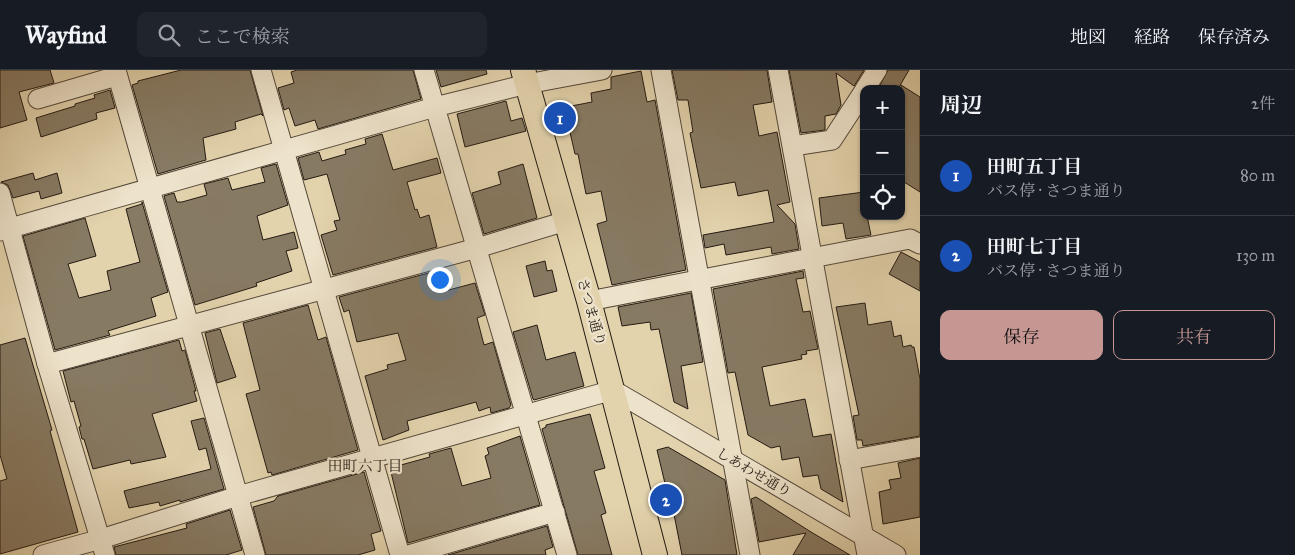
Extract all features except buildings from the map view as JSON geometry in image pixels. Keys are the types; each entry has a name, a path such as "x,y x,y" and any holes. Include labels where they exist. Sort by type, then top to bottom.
{"main road":[{"name":"さつま通り","path":"525,77 589,301 656,555"}],"street":[{"path":"261,70 400,555"},
{"path":"424,70 527,414 567,555"},
{"path":"5,229 435,107 525,77 602,70"},
{"path":"660,70 750,555"},
{"path":"778,70 867,555"},
{"path":"867,85 877,70"},
{"path":"38,99 116,73 255,555"},
{"path":"793,146 832,140 860,96"},
{"path":"0,193 5,229 103,547"},
{"path":"47,364 477,248 566,221"},
{"path":"589,301 910,239 920,244"},
{"path":"43,555 103,547 238,496 613,390"},
{"name":"しあわせ通り","path":"613,390 896,555"},
{"path":"849,460 920,446"},
{"path":"408,555 555,512"}],"place":[{"name":"田町五丁目","path":"560,118"},
{"name":"田町七丁目","path":"666,500"}],"district":[{"name":"田町六丁目","path":"365,466"}]}
